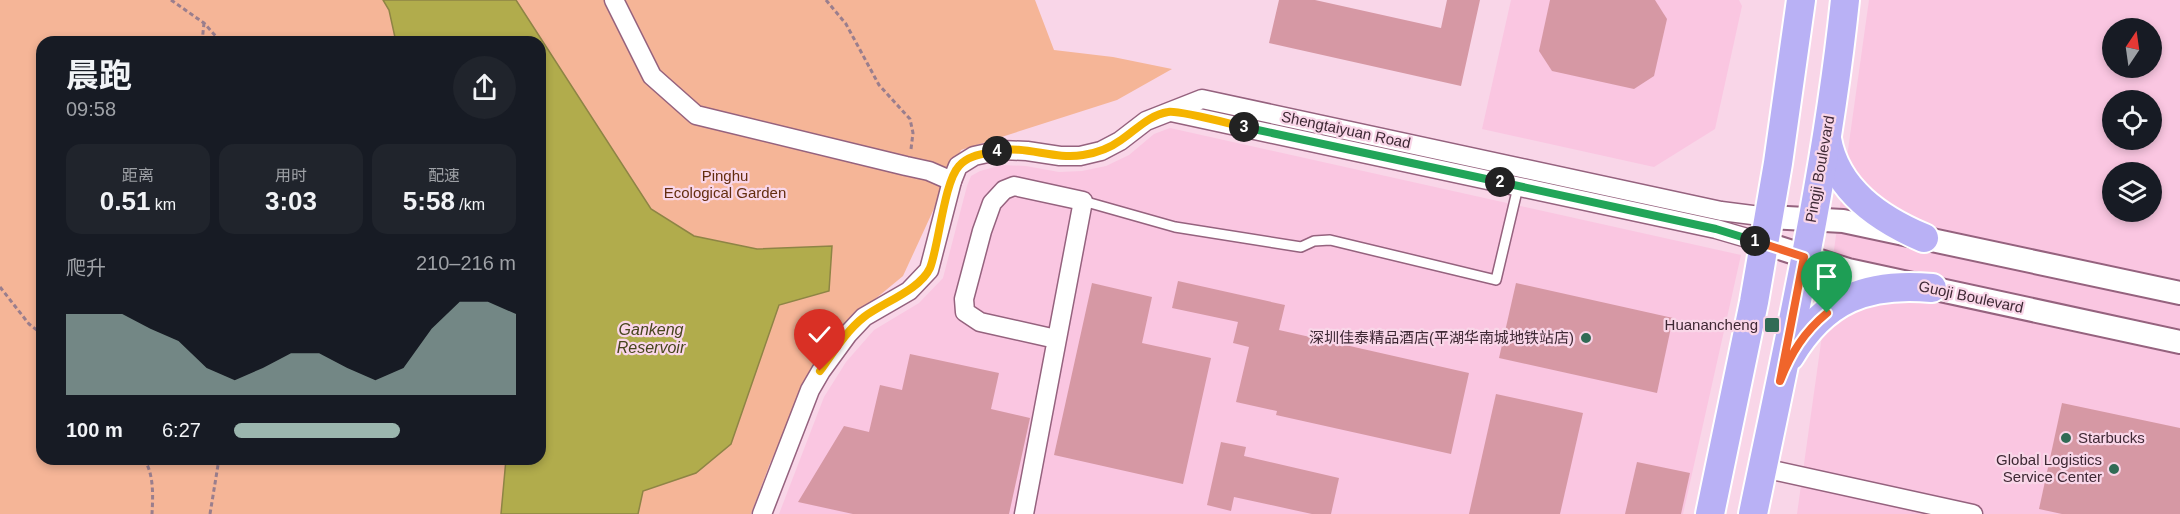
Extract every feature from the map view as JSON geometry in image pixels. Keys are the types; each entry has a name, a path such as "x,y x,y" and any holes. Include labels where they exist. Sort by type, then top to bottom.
{"main road":[{"path":"1710,514 1752,312 1801,0"},
{"name":"Pingji Boulevard","path":"1753,514 1812,219 1845,0"},
{"path":"1826,134 1835,166 1867,206 1884,219 1924,238"},
{"path":"1780,381 1799,341 1812,326 1844,301 1864,292 1885,287 1932,288"}],"street":[{"path":"614,0 652,76 696,115 929,171 952,181"},
{"name":"Shengtaiyuan Road","path":"1169,111 1202,99 1721,211 1766,230"},
{"path":"762,514 806,400 820,371 864,317 909,291 929,270 958,166 974,156 1001,150 1060,156 1080,156 1101,151 1120,141 1146,121 1169,111"},
{"name":"Shengtaiyuan Road","path":"1169,111 1716,229 1766,230"},
{"path":"1024,514 1083,201 1014,186 1004,190 992,203 964,299 965,312 980,322 1056,339"},
{"path":"1766,230 1812,219 1843,221 2180,293"},
{"name":"Guoji Boulevard","path":"1766,230 1804,257 1848,270 2180,342"},
{"path":"1762,468 1973,514"}],"lane":[{"path":"1083,201 1175,227 1301,247 1314,240 1330,240 1496,280 1518,186"}],"path":[{"path":"171,0 204,23 215,36"},
{"path":"826,0 846,24 879,85 910,119 913,133 906,166"},
{"path":"203,36 204,23"},
{"path":"0,287 29,324 36,329"},
{"path":"148,465 153,493 152,514"},
{"path":"210,514 218,465"}],"shaded area":[{"path":"1511,0 1739,0 1742,6 1715,129 1654,167 1482,129"},
{"path":"1869,0 2180,0 2180,514 1797,514"},
{"path":"1170,128 1741,255 1683,514 779,514 824,397 846,362 874,330 919,303 943,278 971,176 1002,165 1026,166 1059,172 1082,171 1106,166 1129,155 1154,134"}],"green space":[{"name":"Pinghu Ecological Garden","path":"0,0 1035,0 1054,50 1113,57 1172,69 1117,100 961,150 903,276 823,342 769,466 751,514 0,514"}],"water":[{"name":"Gankeng Reservoir","path":"383,0 516,0 539,36 395,36 389,10"},
{"name":"Gankeng Reservoir","path":"546,46 651,209 694,236 757,249 832,246 829,291 779,305 731,444 696,473 643,491 638,514 501,514 505,465 546,465"}],"building":[{"path":"1279,0 1315,0 1441,28 1447,0 1480,0 1461,86 1269,43"},
{"path":"1550,0 1655,0 1667,19 1654,76 1634,89 1552,71 1539,51"},
{"path":"1178,281 1285,305 1279,330 1469,373 1451,454 1276,415 1277,411 1236,402 1249,347 1233,343 1238,322 1172,308"},
{"path":"1092,283 1152,297 1142,343 1211,358 1183,484 1054,455"},
{"path":"1516,283 1673,318 1657,393 1499,358"},
{"path":"910,354 999,373 991,409 1030,418 1009,514 853,514 798,502 844,426 869,432 880,385 902,390"},
{"path":"1496,394 1583,413 1560,514 1469,514"},
{"name":"Global Logistics Service Center","path":"2062,403 2180,428 2180,514 2062,514 2039,509"},
{"path":"1221,442 1246,447 1244,456 1339,478 1331,514 1312,514 1234,497 1231,511 1207,505"},
{"path":"1637,462 1690,473 1681,514 1625,514"}],"place":[{"name":"Huanancheng","path":"1772,325"},
{"name":"深圳佳泰精品酒店(平湖华南城地铁站店)","path":"1586,338"},
{"name":"Starbucks","path":"2066,438"},
{"name":"Global Logistics Service Center","path":"2114,469"}],"route":[{"path":"820,371 864,317 909,291 929,270 958,166 974,156 1001,150 1060,156 1080,156 1101,151 1120,141 1146,121 1169,111 1716,229 1804,257 1780,381 1799,341 1827,313"}]}
